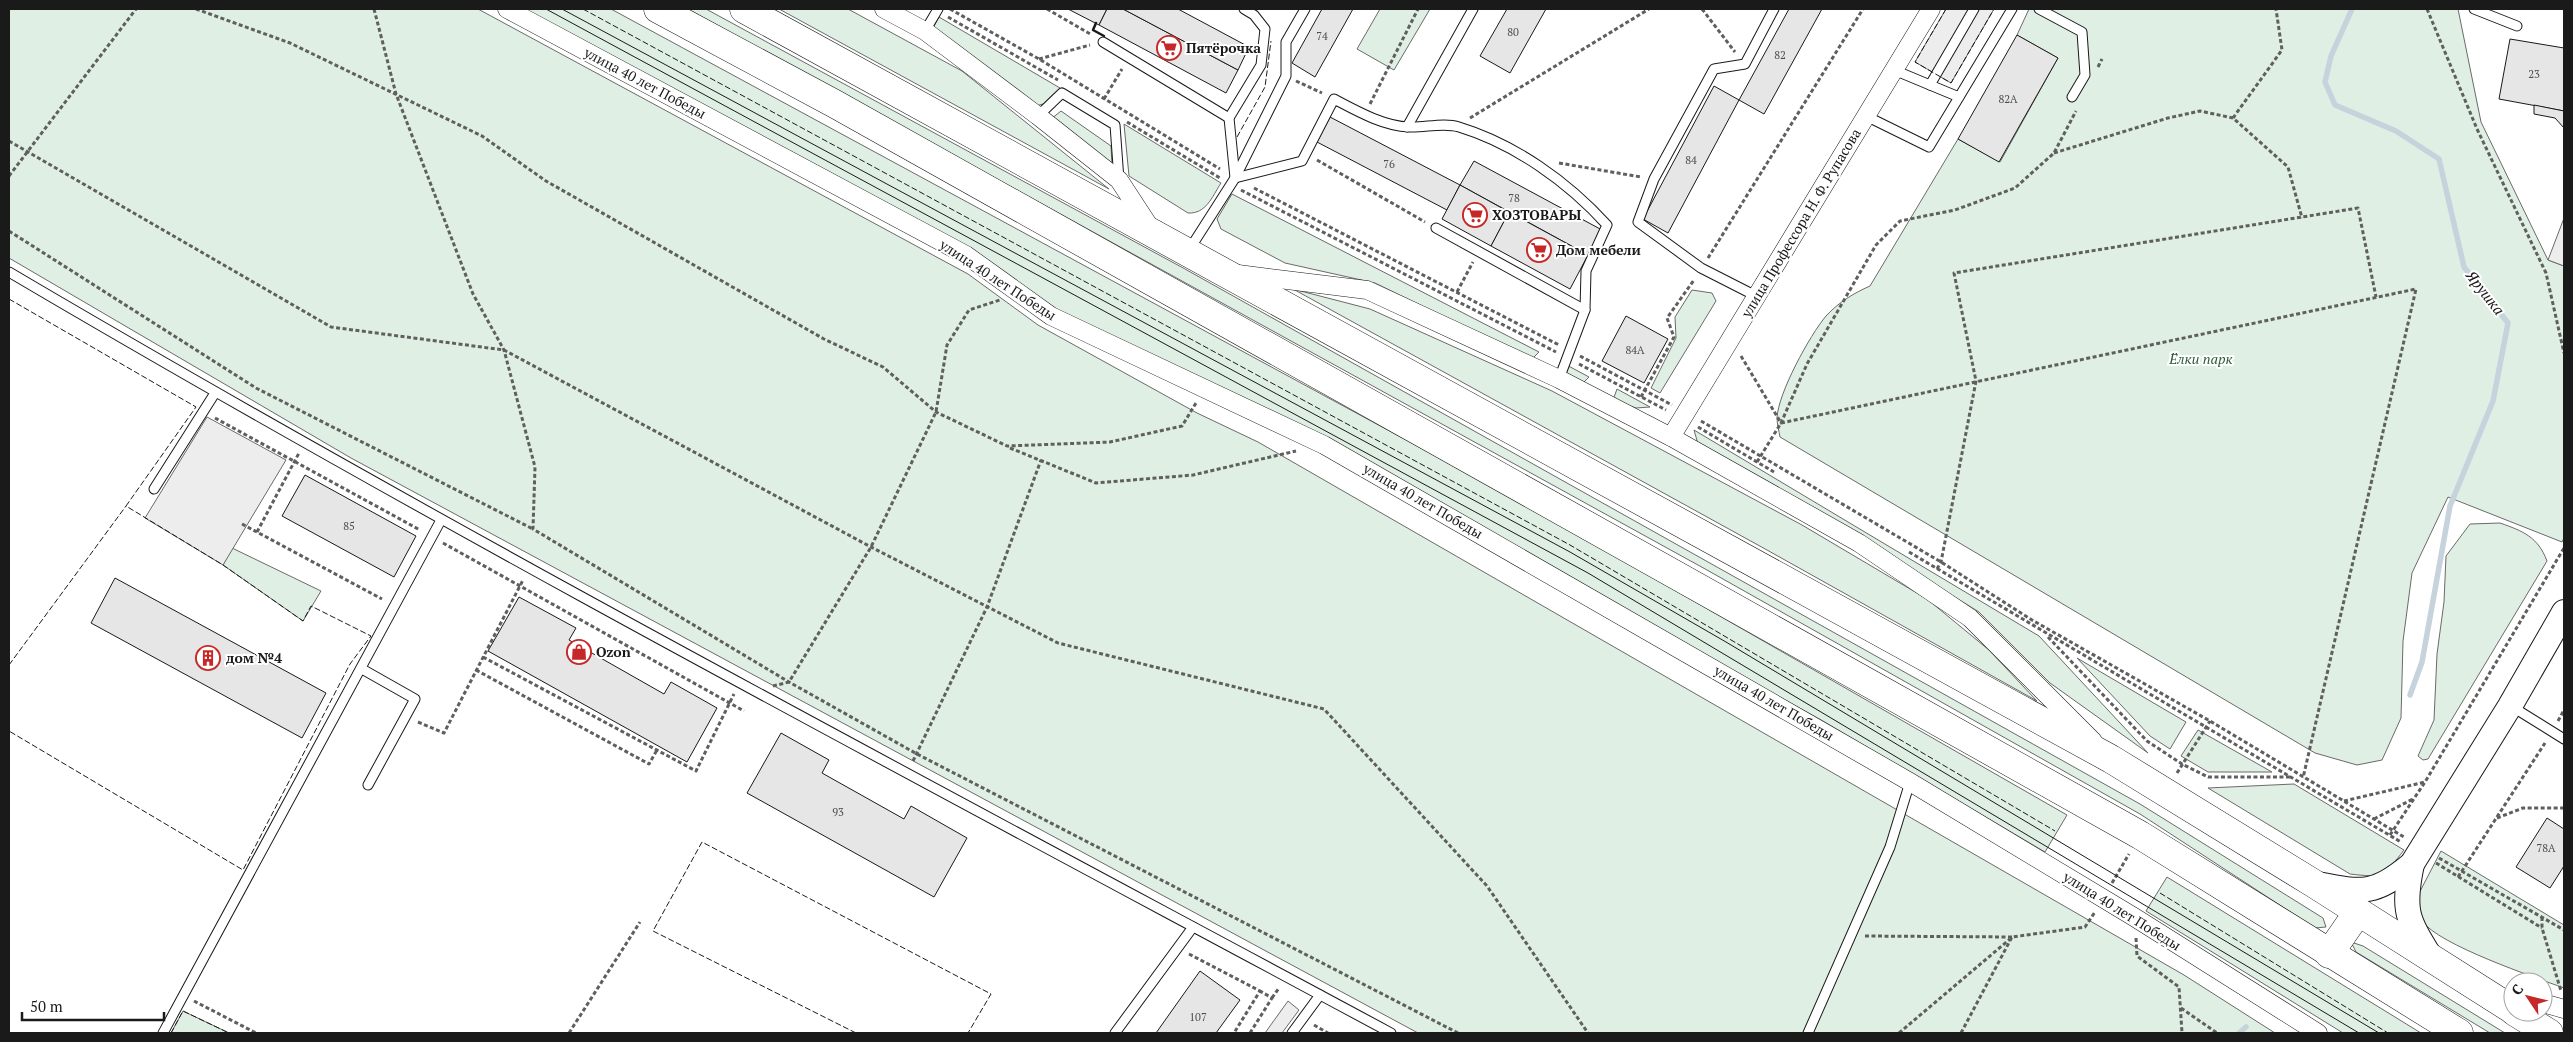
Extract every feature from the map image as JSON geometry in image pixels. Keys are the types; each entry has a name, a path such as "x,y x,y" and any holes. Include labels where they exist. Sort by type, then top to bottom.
{"main road":[{"path":"658,9 852,114 2140,835 2459,1033"},
{"path":"744,9 2111,759 2432,958 2503,1004"},
{"path":"2329,954 2358,912"},
{"path":"2532,1022 2549,1033"}],"street":[{"name":"улица 40 лет Победы","path":"507,9 966,255 1051,316 1324,445 1910,782 2134,917 2318,1033"},
{"path":"884,9 925,31 1119,180 1153,232"},
{"name":"улица Профессора Н. Ф. Рупасова","path":"1671,437 1931,9"},
{"path":"1225,272 1367,290 1559,379 1671,437 1860,543 1970,618 2111,759"},
{"path":"2432,958 2409,922 2406,890 2417,856 2510,706 2564,612"},
{"path":"2312,883 2357,891 2389,883 2417,856"},
{"path":"2470,984 2503,992"}],"lane":[{"path":"925,31 938,9"},
{"path":"1235,178 1229,118 1261,65 1265,29 1254,15 1244,9"},
{"path":"1188,252 1235,178 1286,76 1286,42 1305,9"},
{"path":"1407,127 1473,9"},
{"path":"1756,296 1701,268 1638,222 1654,179 1714,69 1744,64 1774,9"},
{"path":"1930,85 1974,9"},
{"path":"1866,116 1929,148 2012,9"},
{"path":"2039,9 2082,32 2085,74 2076,100"},
{"path":"2474,9 2517,26"},
{"path":"1103,42 1229,118"},
{"path":"1894,70 1959,97"},
{"path":"1038,116 1062,92 1115,125 1119,180"},
{"path":"1235,178 1302,161 1334,99 1364,116 1407,127 1457,126 1527,157 1583,199 1607,225 1586,272 1585,310 1559,379"},
{"path":"1436,228 1478,253 1585,310"},
{"path":"9,272 215,393 441,520 754,692 1391,1033"},
{"path":"154,489 215,393"},
{"path":"163,1033 362,669 441,520"},
{"path":"362,669 415,699 368,785"},
{"path":"2510,706 2564,739"},
{"path":"1808,1033 1890,848 1910,782"},
{"path":"1115,1033 1192,926"},
{"path":"1292,1033 1320,995"}],"path":[{"path":"9,176 136,9"},
{"path":"196,9 290,43 482,136 555,186 824,339 883,367 936,412 1007,446 1096,483 1193,475 1324,445"},
{"path":"374,9 396,94 473,294 504,350 535,467 533,529"},
{"path":"948,9 1039,59 1235,178 1686,412 1941,562 2032,620 2210,721 2393,830 2417,856 2462,871 2564,930"},
{"path":"1046,9 1091,35"},
{"path":"1364,116 1418,9"},
{"path":"1457,126 1649,9"},
{"path":"1702,9 1744,64"},
{"path":"1642,397 1674,337 1668,318 1863,9"},
{"path":"2233,118 2282,50 2276,9"},
{"path":"2427,9 2477,129 2546,273 2564,353"},
{"path":"1039,59 1103,42"},
{"path":"1104,99 1129,58"},
{"path":"2098,68 2102,59"},
{"path":"1286,76 1334,99"},
{"path":"1757,462 1781,423 1807,364 1876,245 1900,221 1955,210 2016,188 2054,153 2076,100"},
{"path":"2054,153 2168,118 2200,111 2233,118 2288,167 2302,218"},
{"path":"9,141 331,327 504,350 871,547 1058,643 1324,709 1487,886 1588,1033"},
{"path":"1306,154 1427,223"},
{"path":"1527,157 1654,179"},
{"path":"1937,570 1941,562 1976,381 1954,273 2358,208 2376,297"},
{"path":"9,232 256,388 533,529 789,682 917,754 1458,1033"},
{"path":"1456,292 1478,253"},
{"path":"1781,423 2416,289 2304,778"},
{"path":"754,692 789,682 871,547 936,412 947,345 969,310 1020,294"},
{"path":"1730,339 1781,423"},
{"path":"1007,446 1110,442 1182,426 1205,389"},
{"path":"204,411 294,463 432,537 744,711"},
{"path":"258,532 304,443"},
{"path":"908,773 987,607 1041,460"},
{"path":"242,524 382,599"},
{"path":"2390,836 2425,782 2564,548"},
{"path":"406,717 444,734 529,568"},
{"path":"2032,620 2147,741 2182,764 2208,777 2304,778"},
{"path":"483,657 696,771 740,683"},
{"path":"476,670 649,764 657,750"},
{"path":"2182,764 2210,721"},
{"path":"2458,877 2552,732"},
{"path":"2343,801 2425,782"},
{"path":"2374,819 2414,799"},
{"path":"2496,819 2523,808 2564,808"},
{"path":"1851,936 2012,937 2086,927 2103,899"},
{"path":"2134,917 2137,956 2179,987 2182,1033"},
{"path":"2542,917 2542,928 2563,1002"},
{"path":"570,1033 640,922"},
{"path":"1899,1033 2012,937"},
{"path":"1961,1033 2012,937"},
{"path":"1183,951 1272,998 1250,1033"},
{"path":"1234,1033 1260,992"},
{"path":"184,997 256,1033"},
{"path":"2181,1008 2217,1033"}],"green space":[{"path":"9,9 478,9 968,274 1038,325 1197,413 1258,442 2184,975 2275,1033 1418,1033 351,458 9,258"},
{"path":"524,9 611,9 1526,505 2067,815 2045,852 1823,721 1500,541 1204,395"},
{"path":"688,9 706,9 1185,269 2140,804 2323,918 2326,927 2315,928 2140,814 1707,570"},
{"path":"779,9 848,9 962,71 1109,189"},
{"path":"1380,9 1430,9 1394,70 1357,49"},
{"name":"Ёлки парк","path":"2029,9 2458,9 2481,122 2548,260 2564,266 2564,538 2562,542 2448,497 2412,573 2403,641 2401,718 2382,760 2357,765 2315,753 1780,437 1777,418 1783,394 1812,336 1826,316 1836,306 1870,286 1958,139 2000,162 2058,58 2017,35"},
{"path":"939,17 1060,88 1043,104 1036,106 932,30"},
{"path":"1061,111 1111,146 1112,165 1051,119"},
{"path":"1124,124 1221,183 1204,208 1194,213 1188,213 1129,176"},
{"path":"1232,194 1539,352 1532,359 1375,283 1285,263 1221,229 1217,219"},
{"path":"1293,289 1370,309 1552,391 1802,525 1927,599 1989,650 2037,701 1767,550"},
{"path":"1692,290 1712,293 1716,301 1660,393 1651,388 1676,338 1675,317"},
{"path":"1561,362 1589,377 1580,386 1556,372"},
{"path":"1617,389 1650,407 1636,408 1613,400"},
{"path":"1694,430 2039,636 2148,753 2050,683 1979,612 1863,540 1698,444"},
{"path":"2500,523 2529,536 2539,546 2547,561 2428,759 2423,760 2418,756 2434,720 2437,654 2444,602 2446,556 2470,524"},
{"path":"232,548 321,591 303,621 223,565"},
{"path":"2077,658 2186,722 2170,749 2150,736"},
{"path":"2198,730 2272,772 2208,772 2181,756"},
{"path":"2294,784 2404,850 2392,865 2382,873 2370,876 2350,874 2208,788"},
{"path":"2441,851 2564,925 2564,988 2553,984 2553,972 2521,972 2466,950 2447,940 2422,921 2416,899"},
{"path":"2167,877 2421,1033 2343,1033 2146,911"},
{"path":"2351,942 2363,946 2505,1033 2490,1033 2356,952"},
{"path":"183,1011 229,1033 171,1033"}],"shaded area":[{"path":"1946,9 1994,9 1951,83 1915,62"},
{"path":"2564,218 2564,266 2548,260"},
{"path":"207,417 286,460 223,565 145,518"},
{"path":"1288,1001 1299,1010 1282,1033 1265,1033"}],"building":[{"path":"1068,9 1107,9 1099,25"},
{"name":"Пятёрочка","path":"1107,9 1123,9 1238,70 1226,93 1099,25"},
{"path":"1123,9 1178,9 1249,47 1238,70"},
{"path":"1322,9 1353,9 1315,77 1292,63"},
{"path":"1507,9 1546,9 1510,73 1480,56"},
{"path":"1789,9 1822,9 1764,114 1739,100"},
{"path":"2017,35 2058,58 1999,162 1958,139"},
{"path":"2510,39 2564,48 2564,111 2499,99"},
{"path":"1714,86 1739,100 1668,233 1643,219"},
{"path":"2534,105 2564,111 2564,128 2555,118 2534,114"},
{"path":"1330,117 1460,185 1447,210 1317,142"},
{"path":"1474,161 1602,230 1588,255 1460,185"},
{"name":"ХОЗТОВАРЫ","path":"1460,185 1509,212 1491,246 1442,219"},
{"name":"Дом мебели","path":"1509,212 1588,255 1570,289 1491,246"},
{"path":"1626,316 1668,339 1644,383 1602,361"},
{"path":"305,475 416,536 394,577 282,516"},
{"name":"дом №4","path":"115,578 326,693 302,738 91,623"},
{"path":"519,597 576,628 569,640 664,694 671,682 717,708 687,762 488,651"},
{"path":"781,733 829,760 822,773 904,819 911,806 967,838 934,897 747,793"},
{"path":"2547,818 2564,829 2564,866 2550,888 2516,867"},
{"path":"1200,971 1240,1000 1216,1033 1156,1033"}],"waterway":[{"name":"Ярушка","path":"2352,9 2331,56 2325,82 2335,105 2396,131 2439,159 2464,267 2508,323 2493,401 2450,506 2422,662 2410,695"},
{"path":"2239,1033 2246,1027"}],"tram line":[{"path":"546,9 1588,573 2359,1033"},
{"path":"562,9 1570,552 1726,642 2379,1033"}],"fence":[{"path":"583,9 1570,545 2055,831"},
{"path":"1946,9 1915,62 1951,83 1994,9"},
{"path":"1237,137 1265,87 1271,41"},
{"path":"9,299 196,407 126,506 223,565 303,621 311,606 371,636 350,664 243,870 9,731"},
{"path":"9,665 126,506"},
{"path":"856,1033 653,931 702,842 991,994 968,1033"},
{"path":"2160,893 2388,1033"},
{"path":"171,1033 183,1011 229,1033"}],"wall":[{"path":"1096,23 1093,30 1104,36"}],"place":[{"name":"Пятёрочка","path":"1169,48"},
{"name":"ХОЗТОВАРЫ","path":"1475,215"},
{"name":"Дом мебели","path":"1539,250"},
{"name":"Ozon","path":"579,652"},
{"name":"дом №4","path":"208,658"}]}
